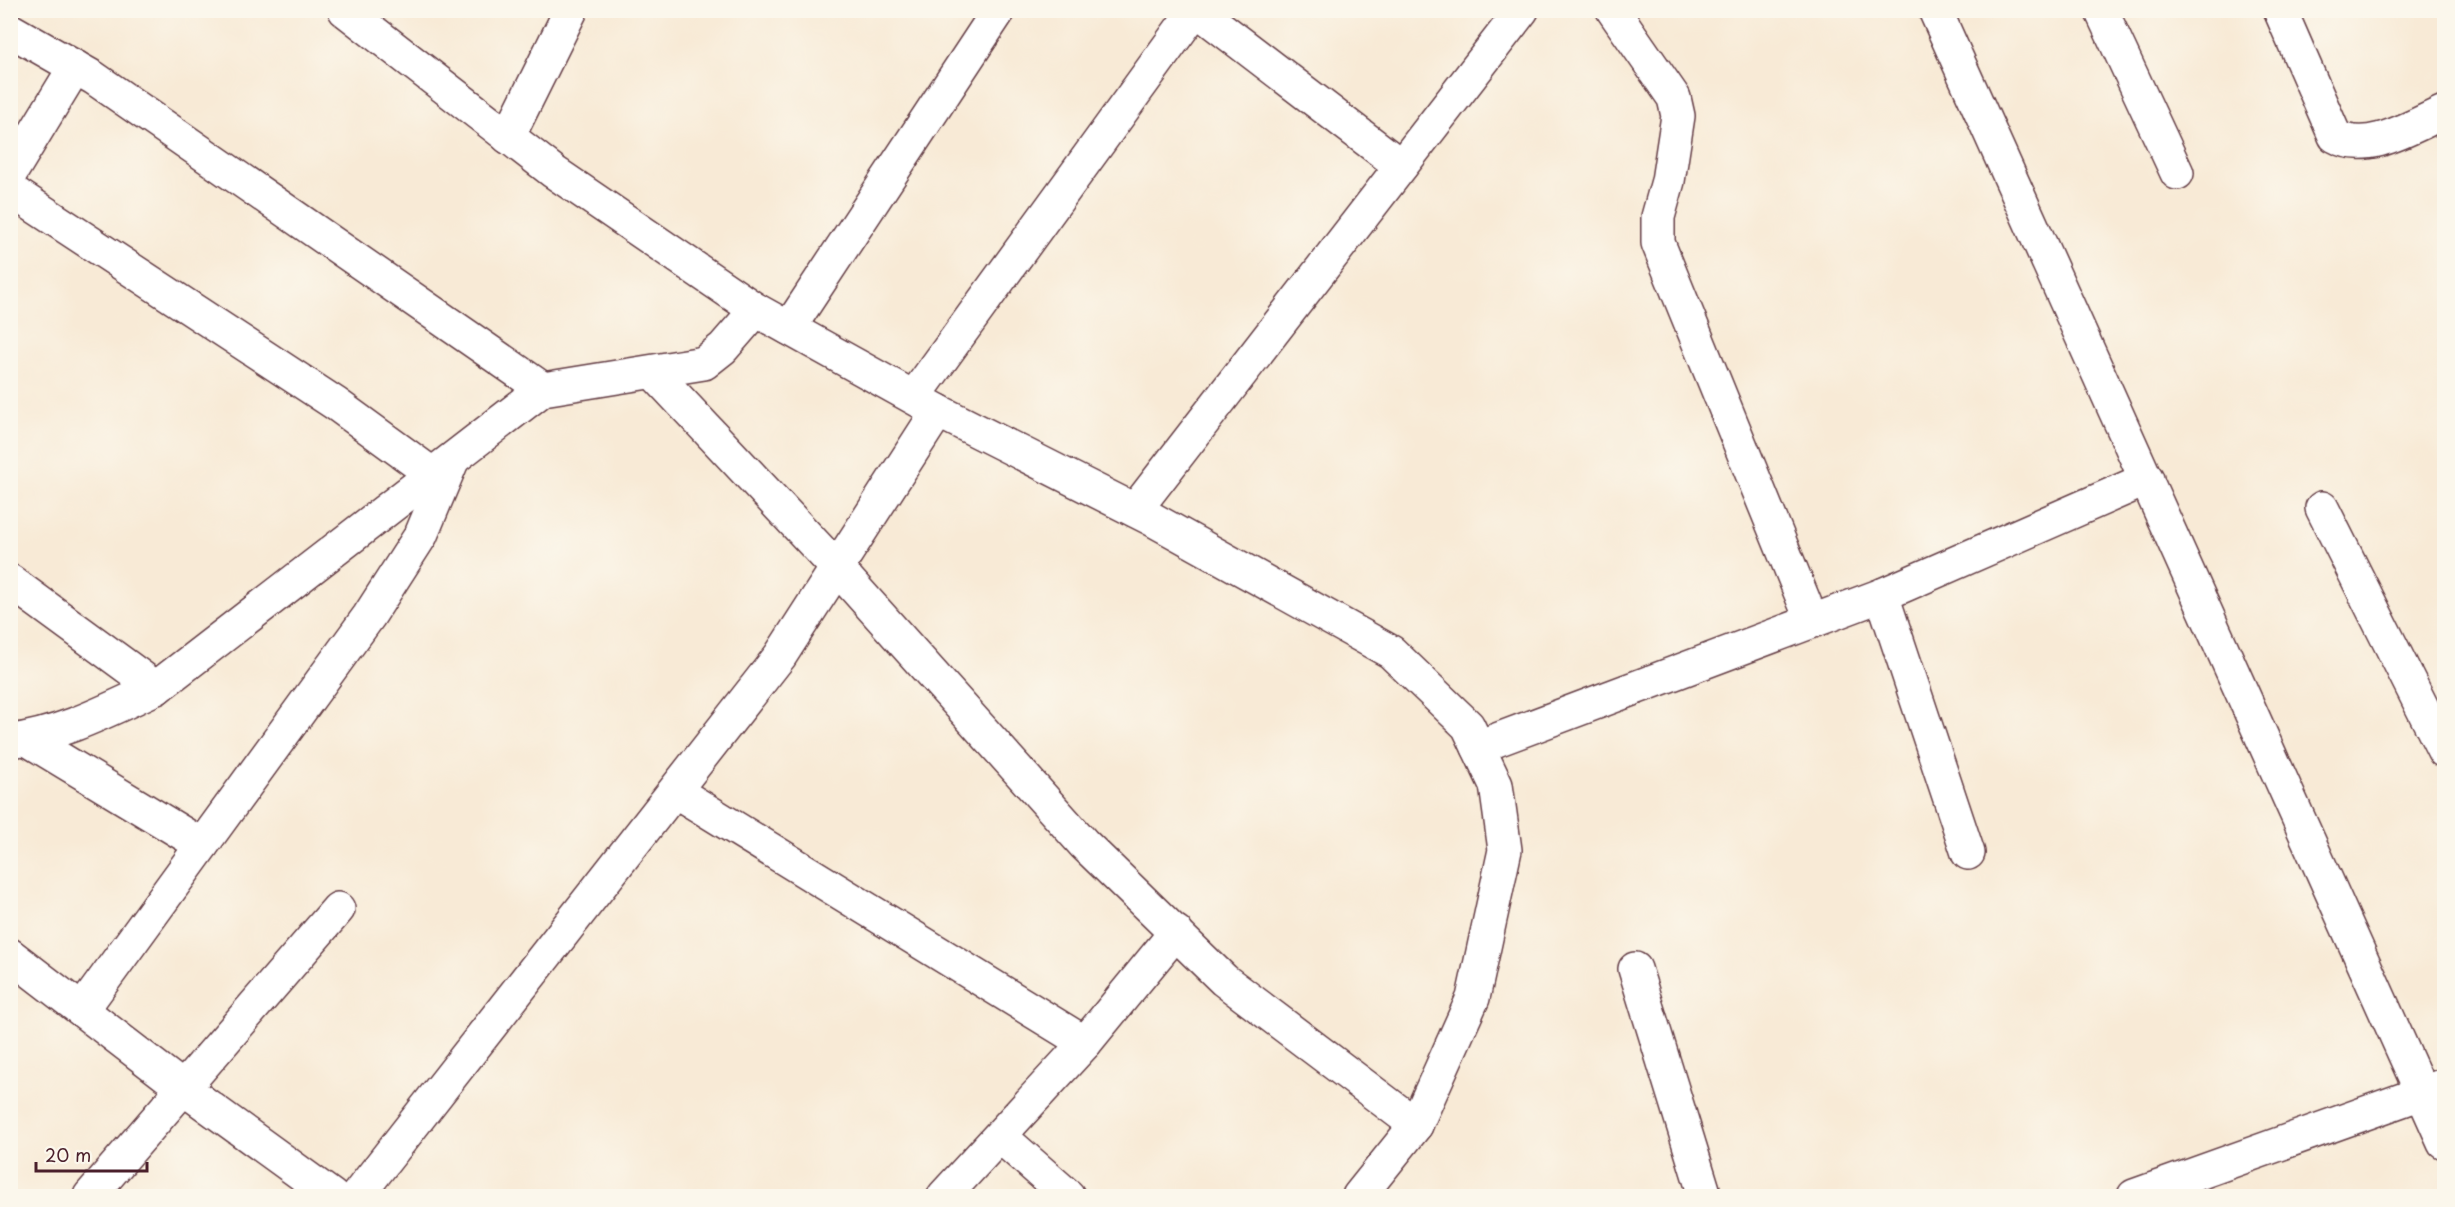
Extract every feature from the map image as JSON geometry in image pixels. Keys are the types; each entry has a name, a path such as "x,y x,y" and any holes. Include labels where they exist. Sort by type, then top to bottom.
{"street":[{"path":"508,137 571,10"},
{"path":"789,328 999,10"},
{"path":"357,1197 780,656 838,569 926,404 1196,10 1401,166"},
{"path":"1135,510 1522,10"},
{"path":"1613,10 1674,98 1678,116 1668,181 1658,217 1658,243 1812,621"},
{"path":"1935,10 2146,479 2434,1088 2445,1142"},
{"path":"2101,10 2177,173"},
{"path":"2280,10 2335,136 2348,144 2377,140 2445,112"},
{"path":"357,15 508,137 756,310 926,404 1135,510 1391,652 1468,726 1496,785 1505,850 1473,998 1416,1125 1359,1197"},
{"path":"10,30 94,78 543,389"},
{"path":"10,174 75,67"},
{"path":"10,190 336,404 443,466"},
{"path":"19,740 82,721 156,688 543,389 704,363 723,348 756,310"},
{"path":"653,372 838,569 1084,844 1224,980 1416,1125"},
{"path":"82,1010 369,615 421,535 443,466"},
{"path":"1478,747 1882,595 2146,479"},
{"path":"2322,508 2445,751"},
{"path":"10,581 156,688"},
{"path":"1882,595 1968,853"},
{"path":"19,740 202,845"},
{"path":"675,791 1085,1043"},
{"path":"90,1197 338,909"},
{"path":"944,1197 1085,1043 1176,932"},
{"path":"10,955 183,1088 332,1197"},
{"path":"1635,969 1705,1197"},
{"path":"2134,1197 2434,1088"},
{"path":"1001,1137 1068,1197"}]}
